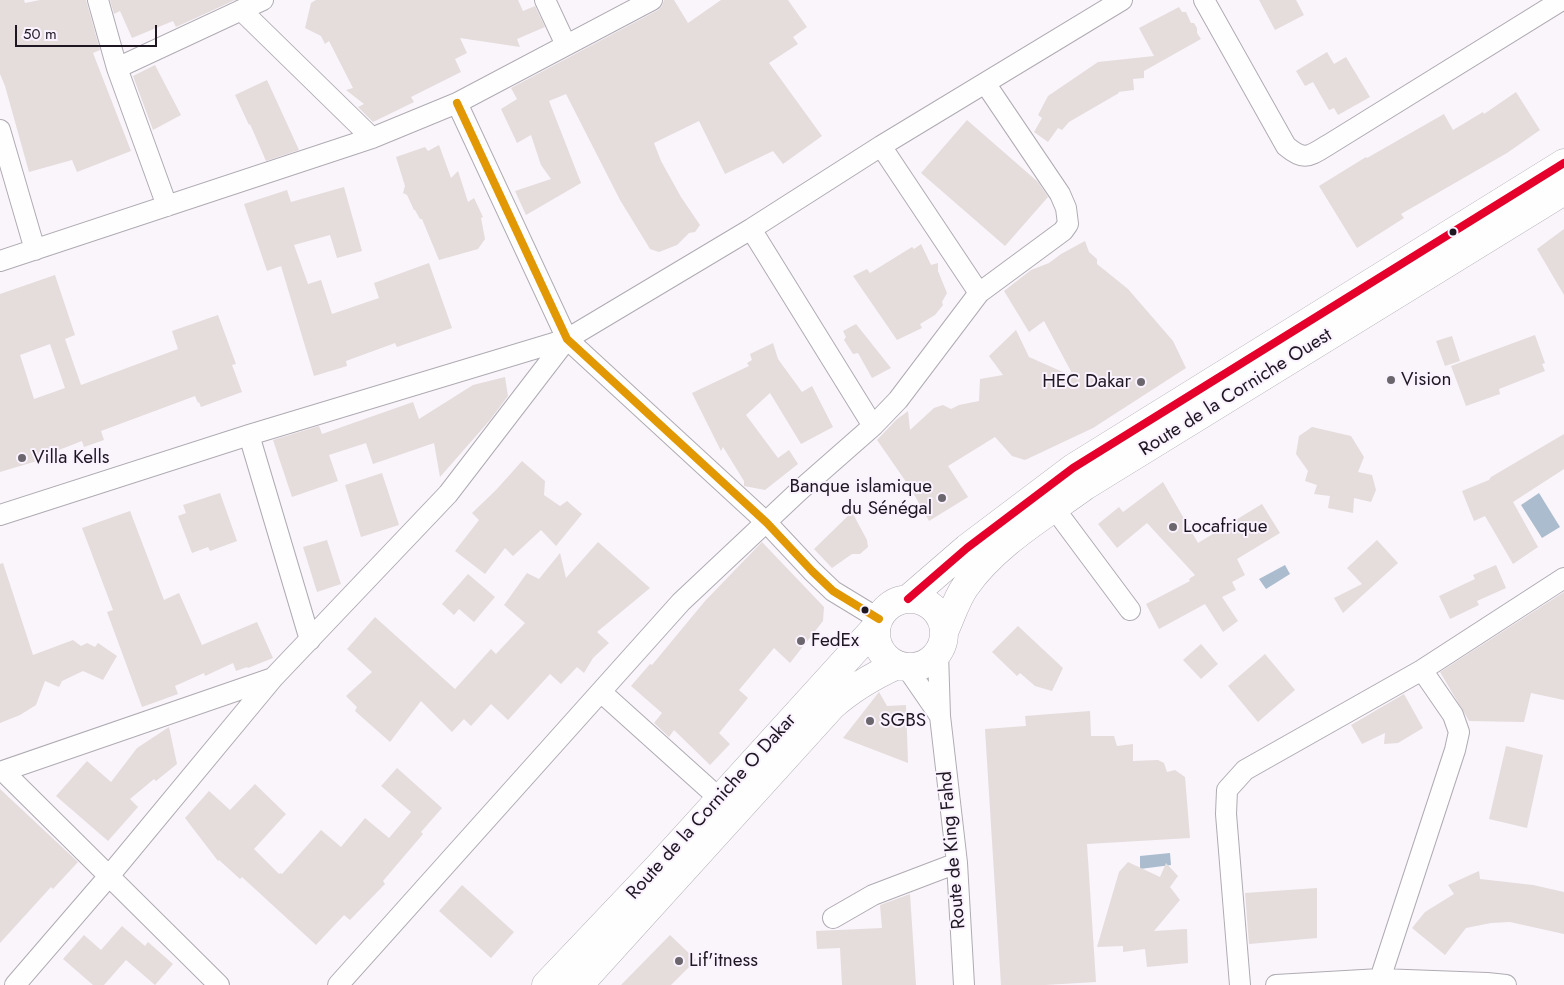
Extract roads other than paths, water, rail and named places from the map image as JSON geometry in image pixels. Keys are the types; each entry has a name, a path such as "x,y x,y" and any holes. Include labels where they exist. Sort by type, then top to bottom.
{"highway":[{"name":"Route de la Corniche Ouest","path":"908,599 967,548 1073,468 1564,163"},
{"name":"Route de la Corniche Ouest","path":"941,643 964,589 982,565 1054,508 1085,486 1564,191"},
{"path":"908,599 923,602 936,611 943,624 941,643 924,664 902,666 890,661 880,650 876,635 878,623 891,605 908,599"},
{"name":"Route de la Corniche O Dakar","path":"546,985 659,866 878,623"},
{"name":"Route de la Corniche O Dakar","path":"580,985 832,706 848,691 868,678 902,666"}],"street":[{"path":"98,0 117,68 167,206"},
{"path":"117,68 263,0"},
{"path":"545,0 566,45"},
{"path":"0,261 372,138 457,103 652,0"},
{"path":"0,515 249,435 567,339 751,229 881,146 1122,0"},
{"path":"1204,0 1286,146 1297,155 1304,156 1312,154 1328,145 1562,0"},
{"path":"241,10 372,138"},
{"path":"338,985 681,602 799,491 873,426 898,400 979,293 1063,230 1068,224 1066,208 1060,194 985,83"},
{"path":"457,103 567,339 766,523 833,591 878,623"},
{"path":"0,130 35,250"},
{"path":"881,146 979,293"},
{"path":"751,229 873,426"},
{"path":"15,985 109,876 273,678 448,494 567,339"},
{"path":"249,435 310,640"},
{"path":"1054,508 1130,610"},
{"path":"1240,985 1226,814 1227,790 1245,770 1422,670 1564,578"},
{"name":"Route de King Fahd","path":"941,643 940,716 957,863 964,985"},
{"name":"Route de King Fahd","path":"902,666 940,716"},
{"path":"1380,979 1455,750 1459,732 1453,715 1422,670"},
{"path":"219,985 2,772 273,678"},
{"path":"601,692 720,799"},
{"path":"832,918 873,895 957,863"},
{"path":"1276,985 1380,979 1506,985"}],"water":[{"path":"1539,493 1560,527 1542,538 1521,505"},
{"path":"1285,565 1290,574 1266,589 1259,579"},
{"path":"1170,853 1171,865 1140,869 1140,856"}],"place":[{"name":"Vision","path":"1391,380"},
{"name":"HEC Dakar","path":"1141,382"},
{"name":"Villa Kells","path":"22,458"},
{"name":"Banque islamique du Sénégal","path":"942,498"},
{"name":"Locafrique","path":"1173,527"},
{"name":"FedEx","path":"801,641"},
{"name":"SGBS","path":"870,721"},
{"name":"Lif'itness","path":"679,961"}]}
